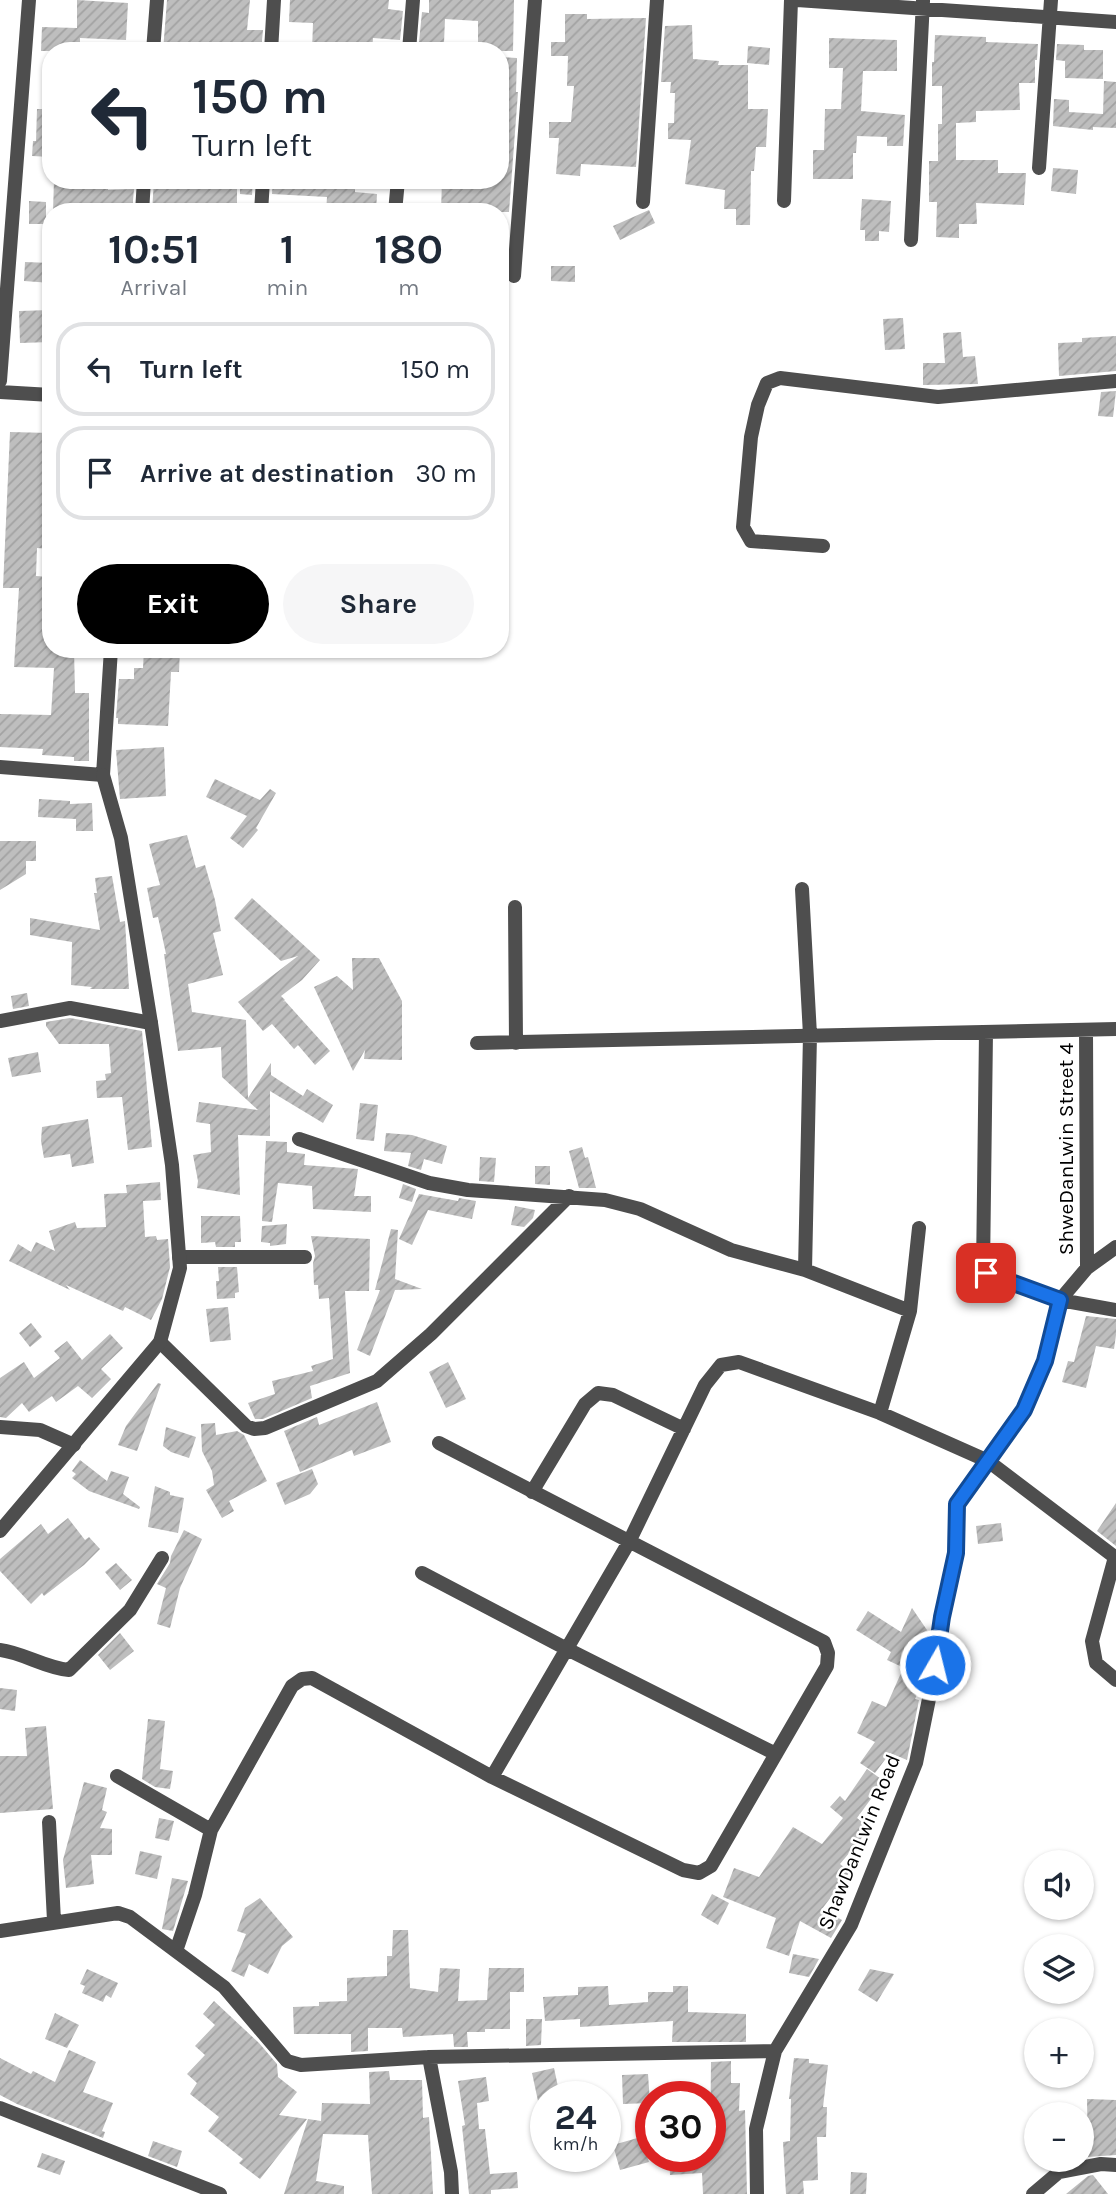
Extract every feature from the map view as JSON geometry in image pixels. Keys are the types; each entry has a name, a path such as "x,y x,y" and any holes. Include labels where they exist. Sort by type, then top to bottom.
{"street":[{"path":"0,381 29,0"},
{"path":"154,42 157,0"},
{"path":"272,42 274,0"},
{"path":"410,42 413,0"},
{"path":"514,276 535,0"},
{"path":"643,202 657,0"},
{"path":"784,201 791,0"},
{"path":"797,0 923,4 1050,18 1116,22"},
{"path":"1039,168 1051,0"},
{"path":"911,240 923,4"},
{"path":"823,546 751,541 743,527 751,437 758,405 767,383 780,378 938,397 1116,381"},
{"path":"0,392 42,394"},
{"path":"0,1531 160,1342 180,1268 172,1165 151,1023 121,838 103,775 110,658"},
{"path":"0,767 103,775"},
{"path":"802,889 810,1035 805,1270"},
{"path":"515,907 516,1043"},
{"path":"0,1020 70,1008 151,1023"},
{"name":"ShweDanLwin Street 4","path":"1086,1030 1087,1268"},
{"path":"477,1043 1116,1030"},
{"path":"986,1032 983,1270 1060,1300 1116,1310"},
{"path":"299,1139 429,1184 468,1190 606,1200 640,1209 731,1250 805,1270 910,1311"},
{"path":"160,1342 246,1426 254,1429 265,1428 377,1381 431,1334 569,1196"},
{"path":"880,1413 910,1311 919,1228"},
{"name":"ShawDanLwin Road","path":"757,2194 756,2129 775,2051 851,1925 916,1763 956,1553 957,1504 1024,1410 1045,1361 1060,1300 1087,1268 1116,1247"},
{"path":"179,1257 305,1257"},
{"path":"492,1777 629,1542 705,1385 721,1365 739,1362 880,1413 988,1461 1115,1558 1092,1641 1096,1663 1116,1680"},
{"path":"532,1492 585,1404 598,1393 612,1395 684,1429"},
{"path":"0,1427 40,1430 74,1445"},
{"path":"176,1951 195,1895 211,1830 292,1686 302,1679 312,1678 492,1777 683,1870 699,1873 711,1866 827,1666 828,1653 824,1642 439,1443"},
{"path":"0,1650 14,1651 55,1669 69,1670 130,1610 162,1558"},
{"path":"422,1573 776,1754"},
{"path":"117,1776 211,1830"},
{"path":"49,1822 54,1921"},
{"path":"0,1931 118,1913 130,1917 224,1987 287,2061 301,2065 429,2057 775,2051"},
{"path":"429,2057 453,2194"},
{"path":"0,2108 220,2194"},
{"path":"1033,2194 1059,2172 1101,2164 1116,2165"}],"building":[{"path":"77,0 128,3 126,40 80,38 80,42 42,42 41,51 42,27 77,28"},
{"path":"167,0 250,0 247,30 263,30 262,42 164,42"},
{"path":"290,0 389,0 388,9 403,11 400,40 373,38 373,42 312,42 313,23 289,22"},
{"path":"429,0 514,0 513,51 509,51 509,42 478,42 478,21 445,19 444,42 419,42 422,12 429,13"},
{"path":"565,14 587,14 587,19 646,18 636,167 581,164 580,176 556,174 559,138 549,138 549,122 571,122 574,86 567,86 568,56 551,56 551,42 565,42"},
{"path":"692,25 693,59 719,61 718,65 748,65 748,109 768,109 766,147 756,147 754,171 751,171 750,225 736,225 736,209 724,209 725,190 685,184 691,140 668,139 668,123 674,123 675,93 670,93 671,82 661,82 665,26"},
{"path":"935,35 986,37 986,42 1038,44 1035,83 1019,83 1020,110 976,111 976,122 956,123 956,160 998,160 998,173 1026,173 1024,205 976,203 977,224 959,224 959,238 936,237 937,202 929,202 929,161 938,161 938,124 942,124 942,86 932,86"},
{"path":"829,38 897,40 897,71 863,71 861,111 905,115 903,146 887,146 887,137 857,136 856,153 853,153 853,179 813,179 813,150 824,150 825,109 841,109 843,68 829,68"},
{"path":"1057,44 1084,45 1084,50 1103,50 1103,79 1065,78 1065,61 1056,60"},
{"path":"748,46 770,48 769,65 747,63"},
{"path":"509,58 517,58 518,92 509,212 509,203 441,203 442,189 509,189"},
{"path":"1104,81 1116,82 1116,128 1093,127 1093,130 1053,126 1054,99 1069,100 1069,112 1103,114"},
{"path":"37,109 42,109 42,157 32,156 33,141 36,141"},
{"path":"1053,168 1078,170 1076,194 1051,191"},
{"path":"54,189 134,189 133,203 53,203"},
{"path":"153,189 237,189 237,203 153,203"},
{"path":"240,189 252,189 252,195 240,194"},
{"path":"272,189 355,189 355,192 377,194 376,203 327,203 327,197 272,194"},
{"path":"862,199 891,201 889,232 879,231 879,241 865,241 865,230 860,230"},
{"path":"29,201 46,202 42,203 42,224 29,224"},
{"path":"649,210 655,223 620,240 613,226"},
{"path":"25,262 42,263 42,282 24,281"},
{"path":"551,266 575,266 575,282 551,281"},
{"path":"42,310 42,342 20,343 19,311"},
{"path":"903,318 905,349 885,350 883,319"},
{"path":"961,332 963,357 975,356 978,384 923,385 923,363 945,363 943,333"},
{"path":"1116,336 1116,371 1059,376 1058,343"},
{"path":"1116,391 1113,417 1098,416 1101,392"},
{"path":"10,432 42,433 42,548 37,548 36,576 42,576 42,658 74,658 75,693 89,693 89,761 42,755 43,749 0,747 0,714 51,715 54,668 14,667 19,588 3,588"},
{"path":"144,658 180,658 179,672 171,672 168,726 118,724 116,718 119,679 134,679 134,668 143,668"},
{"path":"164,747 166,796 120,799 116,750"},
{"path":"215,779 260,800 270,789 276,793 256,828 258,830 243,848 230,838 247,816 206,797"},
{"path":"39,799 70,801 70,804 92,803 93,831 76,831 76,819 38,817"},
{"path":"187,835 196,868 205,865 215,900 221,931 213,933 223,975 188,984 192,1012 246,1020 248,1098 271,1063 271,1075 303,1096 307,1089 333,1105 323,1123 270,1091 270,1136 238,1135 240,1195 197,1188 193,1155 211,1152 210,1124 196,1122 199,1102 258,1110 222,1077 221,1047 178,1051 166,954 158,917 153,918 147,888 160,885 149,844"},
{"path":"0,841 36,841 36,861 26,861 26,874 0,890"},
{"path":"112,876 120,922 125,921 129,989 90,989 92,987 71,985 72,942 30,935 30,918 100,930 94,893 97,893 95,878"},
{"path":"252,898 320,960 302,980 281,996 285,1000 283,1002 285,1001 330,1051 315,1065 298,1045 294,1049 272,1024 263,1031 238,1002 298,956 281,961 234,918"},
{"path":"352,958 379,958 402,1001 402,1060 364,1059 365,1050 353,1071 314,987 337,976 353,990"},
{"path":"27,993 29,1006 13,1009 11,996"},
{"path":"70,1018 142,1031 152,1147 128,1150 122,1097 97,1098 96,1081 106,1080 105,1074 111,1073 109,1044 59,1044 46,1026 46,1022"},
{"path":"38,1052 41,1072 12,1077 8,1058"},
{"path":"360,1103 378,1105 374,1141 356,1139"},
{"path":"88,1119 94,1163 72,1167 70,1154 44,1158 42,1127"},
{"path":"386,1133 412,1135 447,1146 442,1164 424,1159 421,1170 408,1166 411,1153 384,1151"},
{"path":"266,1141 287,1142 287,1152 305,1154 304,1165 358,1169 354,1196 371,1196 371,1212 313,1209 312,1186 278,1183 272,1222 262,1221"},
{"path":"582,1147 585,1158 588,1157 596,1188 579,1188 569,1151"},
{"path":"480,1157 496,1158 494,1182 479,1181"},
{"path":"535,1166 550,1166 550,1185 535,1184"},
{"path":"160,1182 161,1200 143,1201 145,1237 168,1239 170,1267 162,1299 151,1320 125,1307 123,1311 66,1285 70,1290 9,1261 18,1244 31,1252 36,1242 55,1251 49,1231 75,1222 77,1228 106,1227 104,1194 127,1193 126,1185"},
{"path":"403,1184 416,1189 412,1202 399,1198"},
{"path":"419,1194 458,1201 459,1198 476,1201 472,1219 428,1210 412,1245 399,1239"},
{"path":"515,1206 535,1210 533,1218 524,1227 511,1225"},
{"path":"201,1216 240,1216 241,1242 235,1242 235,1247 216,1247 215,1242 201,1243"},
{"path":"287,1224 286,1244 270,1246 270,1243 261,1242 262,1226"},
{"path":"391,1229 398,1230 395,1279 422,1289 395,1290 370,1356 357,1350 380,1290 375,1290"},
{"path":"311,1236 370,1239 369,1291 345,1291 350,1373 310,1386 312,1398 263,1419 255,1419 248,1403 275,1394 272,1381 313,1371 311,1366 333,1359 329,1298 319,1299 318,1285 314,1285 315,1256"},
{"path":"218,1267 237,1267 239,1292 235,1293 235,1298 217,1299"},
{"path":"228,1307 231,1340 210,1342 206,1309"},
{"path":"1086,1316 1116,1319 1116,1335 1114,1349 1096,1346 1086,1388 1062,1382 1068,1361 1074,1362"},
{"path":"31,1323 42,1337 30,1347 19,1333"},
{"path":"110,1334 123,1348 101,1369 111,1379 92,1398 78,1386 56,1402 52,1396 29,1412 22,1403 6,1418 0,1417 0,1378 24,1362 34,1378 60,1358 54,1351 67,1341 82,1360"},
{"path":"448,1362 466,1399 446,1408 429,1372"},
{"path":"158,1383 161,1384 137,1451 118,1445 126,1426"},
{"path":"377,1402 391,1442 354,1456 352,1450 300,1472 284,1431 317,1417 319,1425"},
{"path":"215,1423 216,1435 237,1431 244,1435 267,1481 229,1501 234,1511 222,1518 206,1490 214,1485 212,1471 202,1451 201,1424"},
{"path":"166,1427 196,1437 189,1458 163,1446"},
{"path":"80,1460 107,1481 111,1471 129,1477 123,1494 140,1507 139,1509 89,1491 72,1478 76,1474 72,1471"},
{"path":"312,1469 318,1484 310,1494 285,1505 276,1483"},
{"path":"155,1486 170,1492 170,1495 184,1498 178,1533 148,1527"},
{"path":"1116,1503 1116,1546 1097,1531"},
{"path":"68,1518 85,1540 89,1537 100,1549 84,1565 44,1596 42,1593 31,1604 0,1571 0,1559 41,1524 48,1534"},
{"path":"1001,1523 1003,1541 978,1544 976,1526"},
{"path":"184,1530 202,1539 180,1588 170,1628 157,1624 166,1588 157,1584 170,1563"},
{"path":"116,1563 132,1580 120,1590 105,1572"},
{"path":"912,1608 929,1633 913,1672 887,1660 891,1652 856,1630 868,1611 901,1632"},
{"path":"120,1633 134,1651 110,1670 98,1655"},
{"path":"901,1673 922,1682 915,1699 919,1700 907,1760 890,1753 875,1773 860,1763 875,1742 857,1733 872,1701 886,1707"},
{"path":"0,1688 17,1690 15,1711 0,1709"},
{"path":"148,1719 165,1721 160,1769 173,1771 170,1789 155,1787 142,1779"},
{"path":"46,1726 53,1809 0,1813 0,1756 27,1756 25,1728"},
{"path":"867,1769 884,1781 857,1818 870,1828 840,1864 850,1872 822,1909 842,1920 831,1938 800,1921 789,1956 766,1948 776,1918 723,1897 734,1868 759,1877 793,1827 822,1844 843,1818 830,1807 840,1796 845,1801"},
{"path":"84,1782 107,1788 102,1810 107,1812 100,1828 112,1829 112,1855 91,1855 94,1884 66,1888 63,1860"},
{"path":"159,1818 174,1821 169,1841 155,1838"},
{"path":"140,1851 162,1856 157,1879 135,1874"},
{"path":"172,1878 188,1881 173,1931 162,1929"},
{"path":"712,1894 729,1903 718,1925 701,1915"},
{"path":"260,1898 293,1937 282,1946 268,1974 249,1964 244,1977 231,1971 246,1934 237,1931 245,1908"},
{"path":"393,1930 408,1930 410,1988 438,1992 440,1968 460,1969 458,2001 487,2000 489,1968 524,1968 524,1992 510,1992 510,2029 467,2032 468,2047 454,2047 453,2034 403,2037 402,2028 368,2028 368,2051 351,2052 351,2034 294,2034 293,2007 347,2001 347,1978 387,1976 387,1956 392,1956"},
{"path":"793,1954 819,1959 809,1977 789,1973"},
{"path":"87,1969 118,1983 111,1998 106,1995 103,2002 82,1993 85,1986 80,1984"},
{"path":"870,1969 894,1974 877,2002 858,1990"},
{"path":"608,1986 609,2005 648,2002 648,1992 673,1992 673,1986 688,1986 688,2012 746,2014 746,2042 672,2042 673,2021 580,2027 580,2019 545,2021 543,1997 578,1995 578,1987"},
{"path":"214,2001 259,2043 277,2064 278,2077 297,2092 279,2115 307,2119 260,2179 239,2163 243,2159 208,2131 219,2117 190,2094 197,2083 187,2074 205,2055 195,2046 215,2025 203,2014"},
{"path":"55,2013 79,2025 67,2048 45,2039"},
{"path":"526,2019 542,2019 541,2045 526,2046"},
{"path":"69,2050 96,2062 83,2092 113,2103 102,2131 105,2132 103,2138 0,2095 0,2058 31,2074 33,2071 55,2082"},
{"path":"794,2058 828,2065 823,2107 827,2107 826,2137 817,2137 818,2180 803,2181 804,2194 786,2194 783,2142 790,2141 789,2099"},
{"path":"731,2061 731,2083 740,2083 739,2111 745,2110 747,2194 703,2194 702,2173 670,2175 670,2172 726,2172 726,2081 711,2081 711,2062"},
{"path":"554,2068 557,2081 534,2081 532,2073"},
{"path":"389,2071 390,2080 422,2080 423,2118 429,2117 433,2194 372,2194 368,2135 323,2134 316,2181 344,2186 344,2194 284,2194 308,2119 321,2121 322,2103 370,2104 369,2072"},
{"path":"648,2074 648,2081 635,2081 635,2104 623,2104 622,2075"},
{"path":"486,2077 489,2101 477,2103 479,2129 485,2129 490,2174 517,2172 518,2188 491,2190 491,2194 469,2194 462,2126 465,2125 458,2081"},
{"path":"1087,2099 1116,2100 1116,2155 1094,2157 1094,2102 1087,2102"},
{"path":"635,2139 635,2166 621,2170 621,2143"},
{"path":"153,2141 182,2151 177,2167 148,2156"},
{"path":"42,2153 65,2161 60,2175 37,2167"},
{"path":"851,2172 867,2173 866,2194 850,2194"},
{"path":"1093,2175 1108,2194 1066,2194 1088,2176"}],"route":[{"path":"935,1665 956,1553 957,1504 1024,1410 1045,1361 1060,1300 986,1273"}]}
